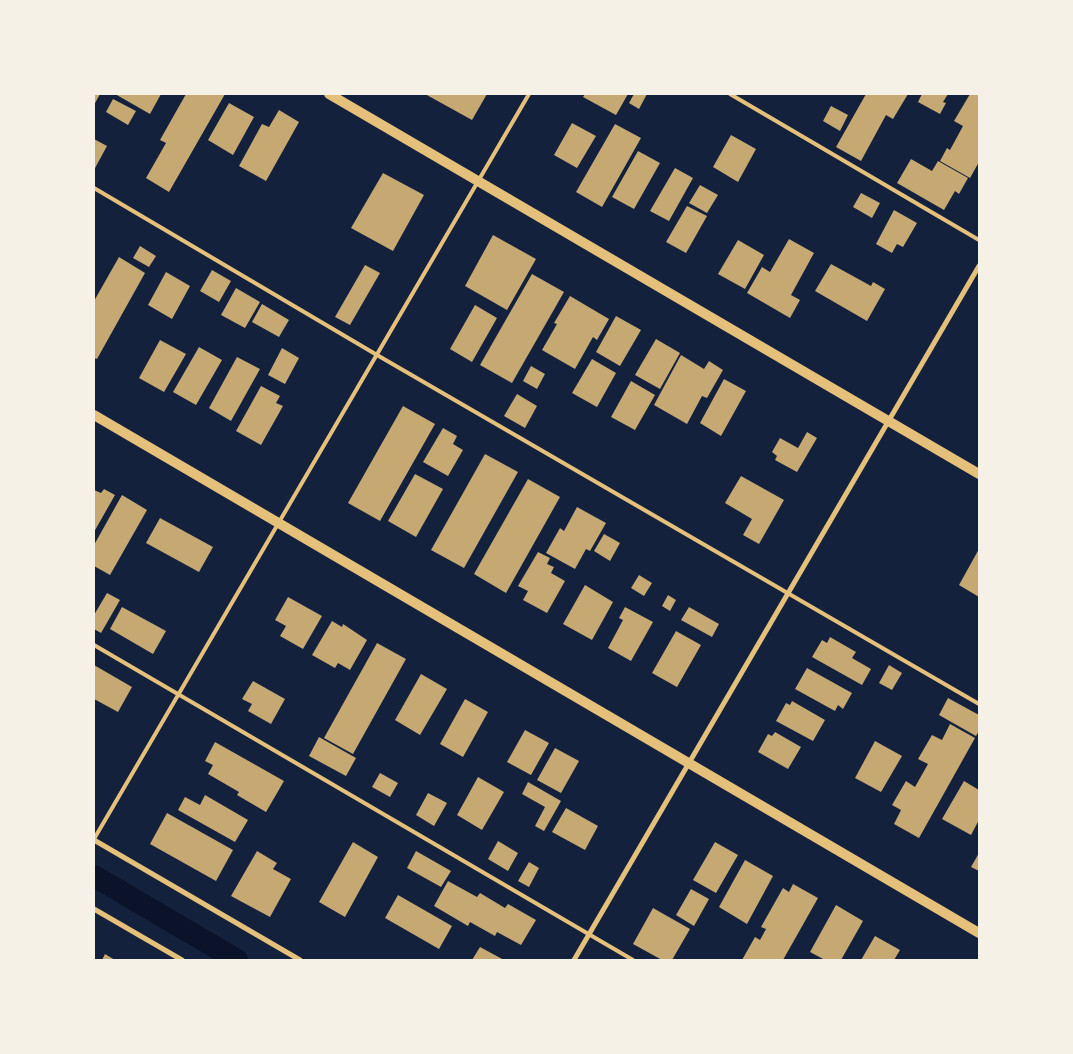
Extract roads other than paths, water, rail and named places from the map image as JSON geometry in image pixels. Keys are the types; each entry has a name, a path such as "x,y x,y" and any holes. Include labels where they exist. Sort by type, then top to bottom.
{"main road":[{"path":"329,94 979,474"},
{"path":"94,415 979,933"}],"street":[{"path":"574,960 979,266"},
{"path":"94,840 300,960"},
{"path":"94,909 182,960"}],"lane":[{"path":"94,840 530,94"},
{"path":"730,94 979,240"},
{"path":"94,188 377,355 979,704"},
{"path":"94,645 633,960"}],"waterway":[{"path":"94,876 237,960"}]}
